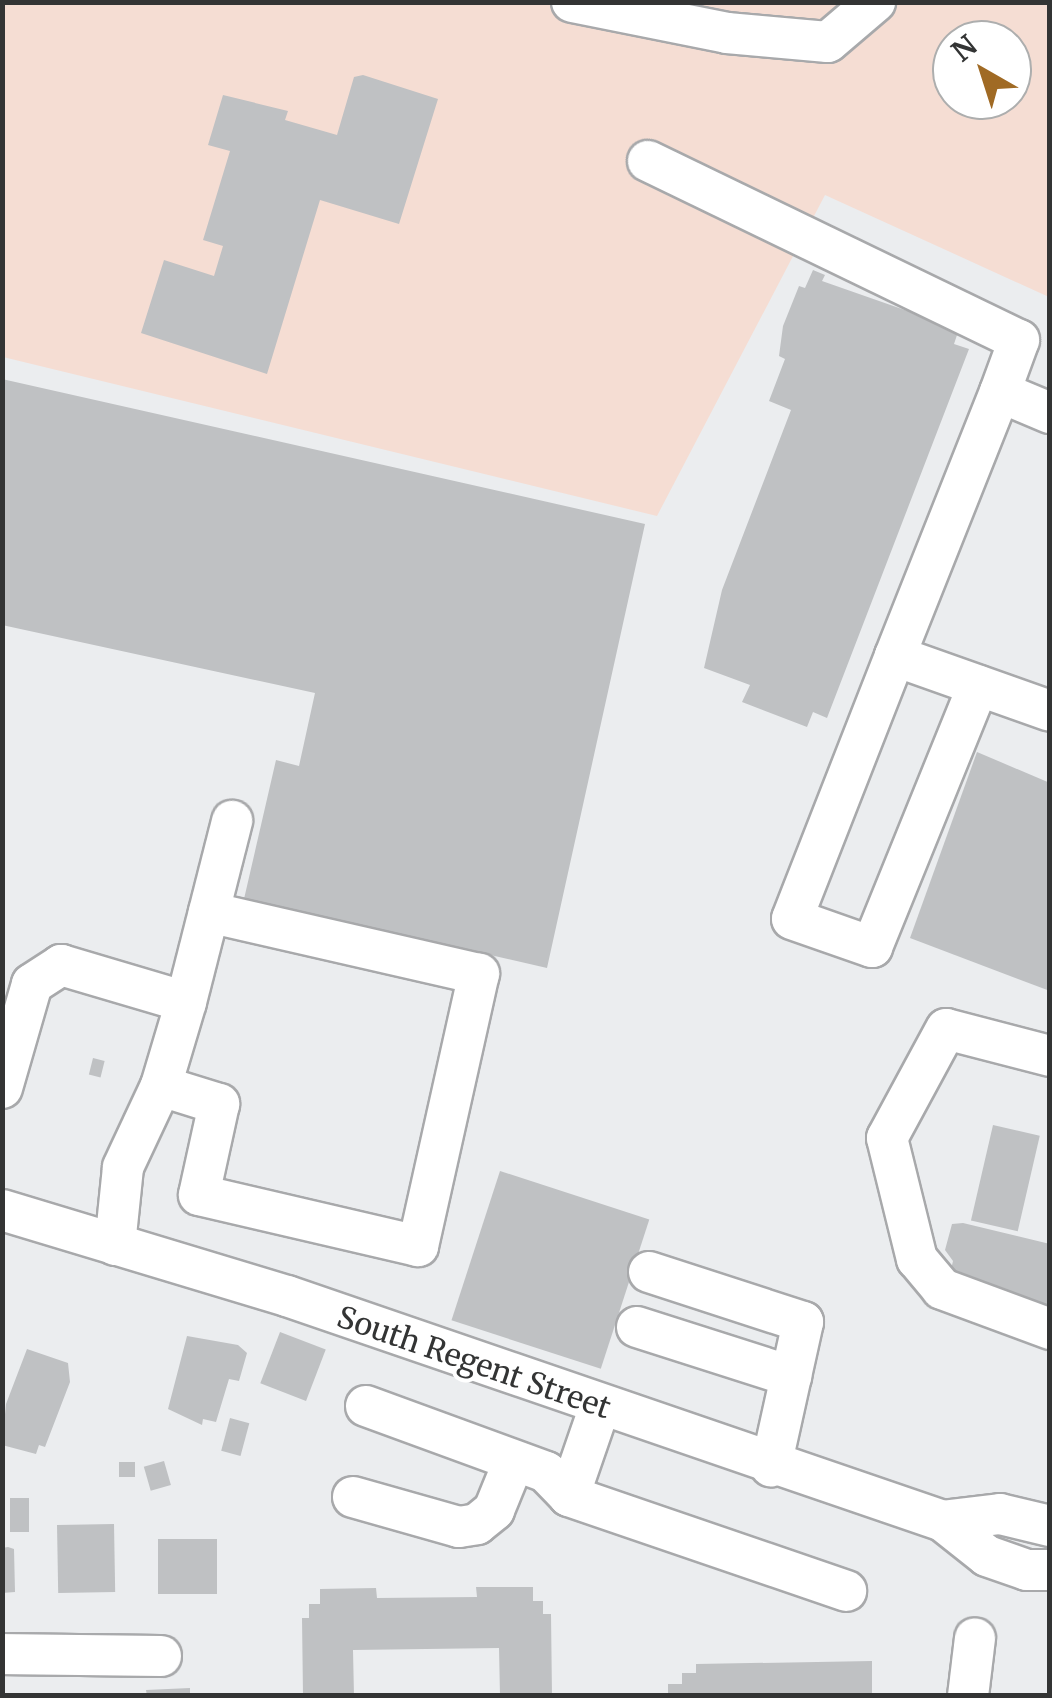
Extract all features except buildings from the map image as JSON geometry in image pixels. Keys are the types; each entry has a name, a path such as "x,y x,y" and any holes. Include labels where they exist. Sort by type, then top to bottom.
{"street":[{"path":"572,2 727,33 828,42 875,2"},
{"path":"648,161 1019,340 787,931 872,947 978,686"},
{"path":"1000,392 1050,412"},
{"path":"895,656 1050,711"},
{"path":"115,1245 123,1167 161,1086 232,821"},
{"path":"161,1086 219,1104 199,1194 418,1246 479,974 208,912"},
{"path":"2,1088 32,984 61,966 186,1002"},
{"path":"1050,1056 946,1029 887,1138 917,1259 942,1289 1050,1329"},
{"name":"South Regent Street","path":"2,1210 288,1296 771,1466 944,1521 987,1556 1026,1570 1050,1570"},
{"path":"649,1272 803,1322 771,1466"},
{"path":"637,1328 791,1376"},
{"path":"366,1406 546,1472 569,1496 846,1591"},
{"path":"569,1496 600,1406"},
{"path":"353,1498 459,1527 477,1524 494,1510 514,1460"},
{"name":"South Regent Street","path":"944,1521 1000,1514 1050,1526"},
{"path":"968,1696 975,1638"},
{"path":"2,1654 161,1656"}],"shaded area":[{"path":"3,3 1049,3 1049,297 825,195 657,516 3,357"}]}
